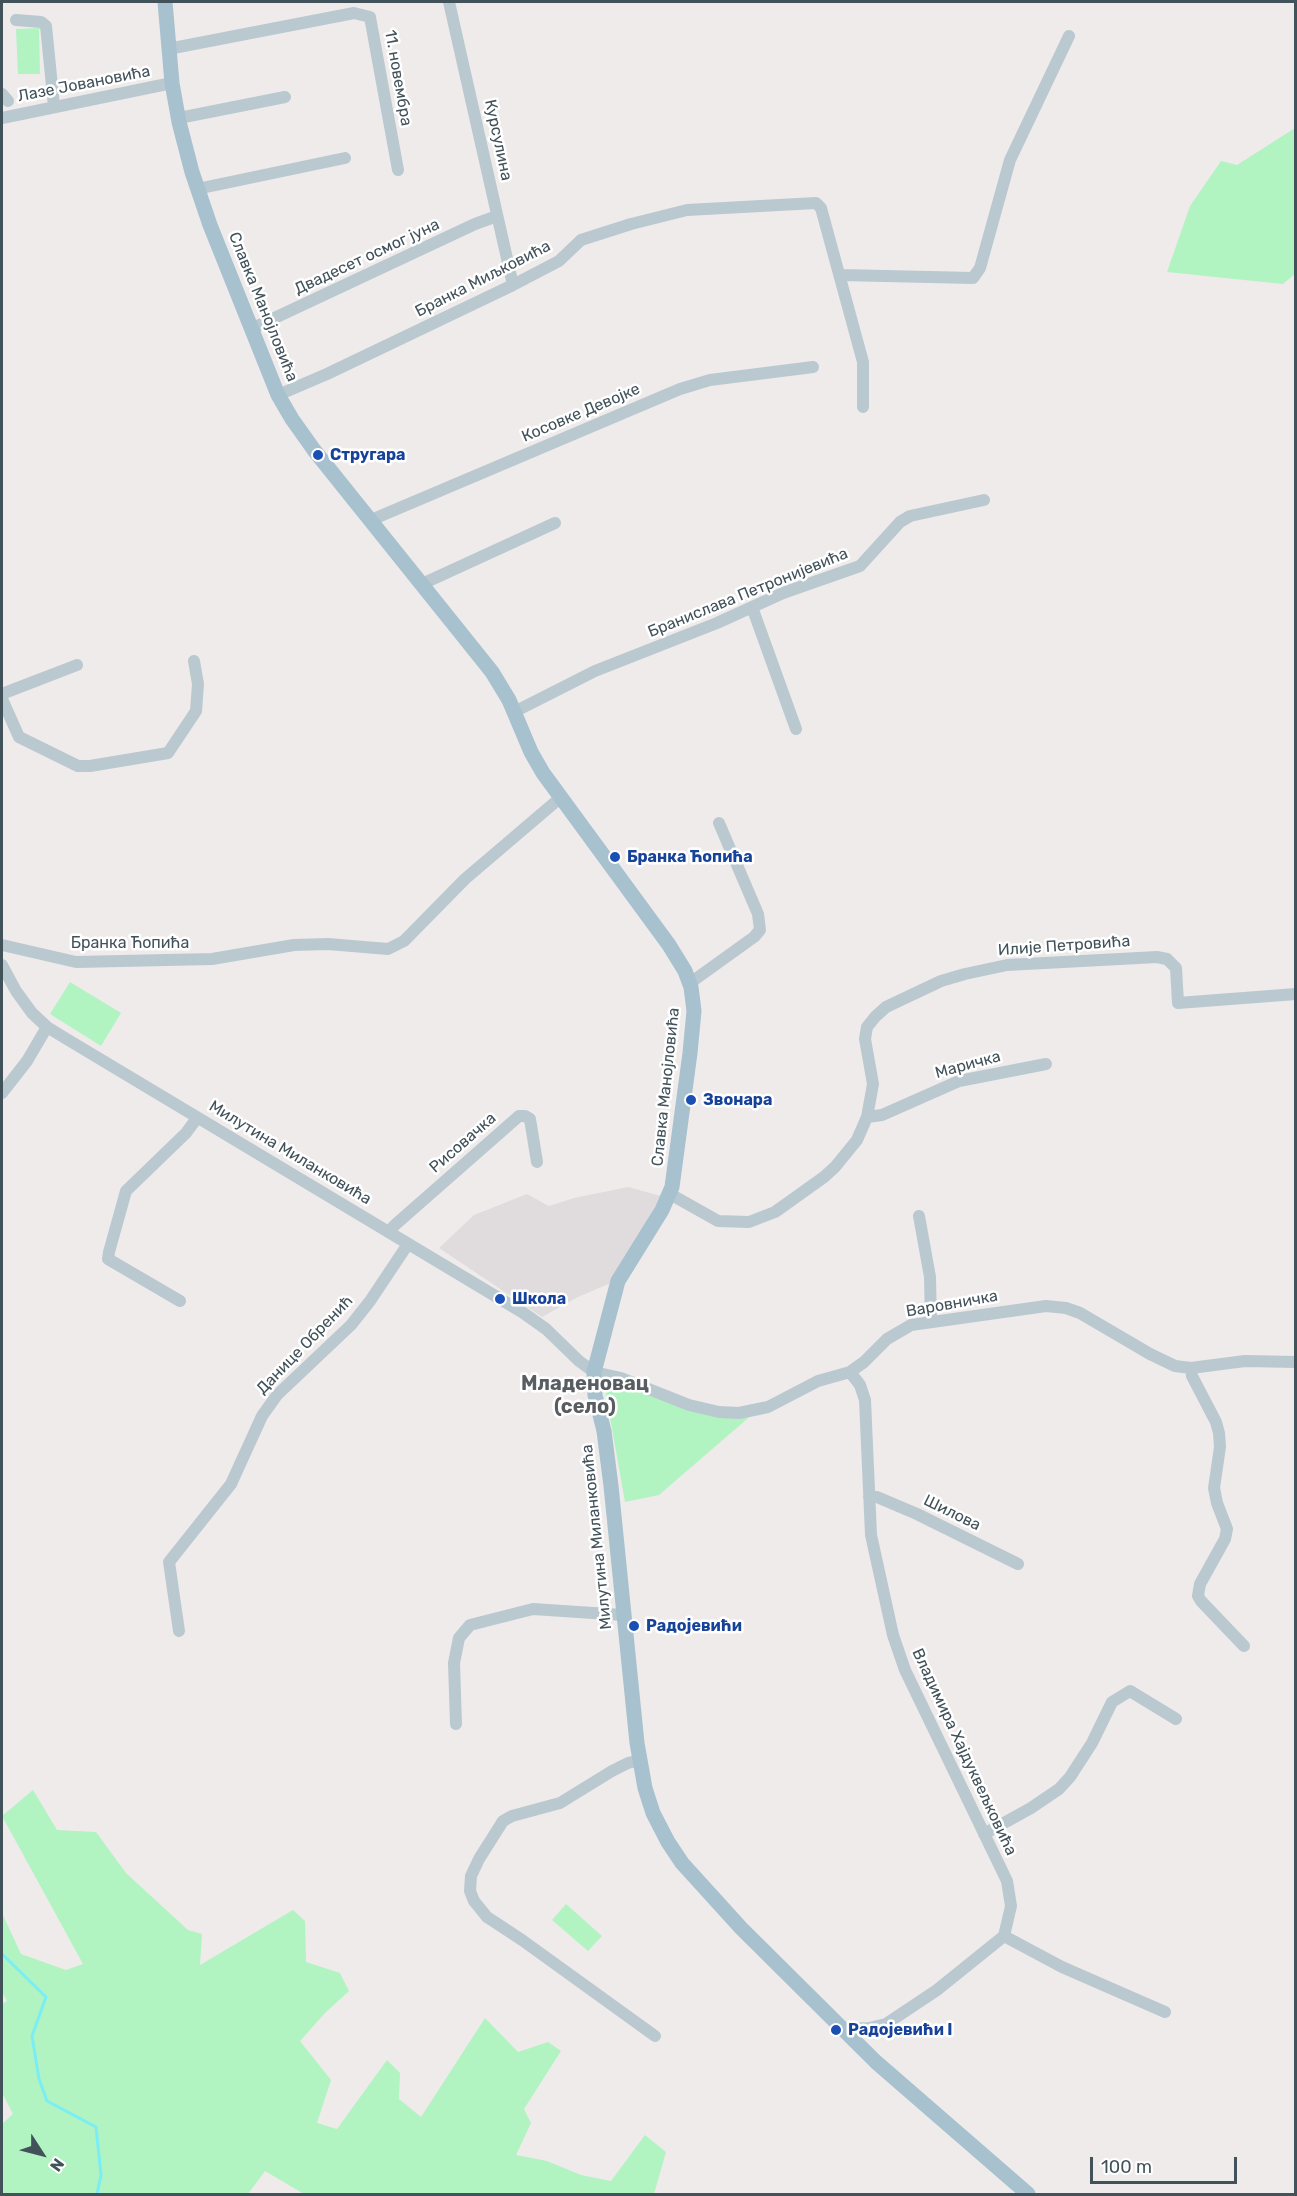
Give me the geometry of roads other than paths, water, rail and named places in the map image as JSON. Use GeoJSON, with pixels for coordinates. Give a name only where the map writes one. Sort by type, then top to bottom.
{"type":"FeatureCollection","features":[{"type":"Feature","properties":{"kind":"main road","name":"Славка Манојловића"},"geometry":{"type":"LineString","coordinates":[[165,2],[172,83],[178,118],[197,189],[278,395],[302,433],[488,666],[514,712],[535,759],[560,798],[669,945],[690,983],[693,1002],[692,1029],[670,1194],[658,1218],[618,1281],[594,1372]]}},
{"type":"Feature","properties":{"kind":"main road","name":"Милутина Миланковића"},"geometry":{"type":"LineString","coordinates":[[594,1372],[595,1395],[604,1431],[609,1468],[640,1760],[645,1788],[653,1813],[668,1842],[682,1863],[724,1910],[842,2029],[876,2062],[1028,2194]]}},
{"type":"Feature","properties":{"kind":"street","name":"Курсулина"},"geometry":{"type":"LineString","coordinates":[[449,2],[513,285]]}},
{"type":"Feature","properties":{"kind":"street","name":"11. новембра"},"geometry":{"type":"LineString","coordinates":[[168,49],[354,13],[370,17],[398,170]]}},
{"type":"Feature","properties":{"kind":"street"},"geometry":{"type":"LineString","coordinates":[[16,20],[41,22],[46,26],[54,106]]}},
{"type":"Feature","properties":{"kind":"street"},"geometry":{"type":"LineString","coordinates":[[841,275],[973,278],[980,268],[1010,160],[1069,36]]}},
{"type":"Feature","properties":{"kind":"street","name":"Лазе Јовановића"},"geometry":{"type":"LineString","coordinates":[[2,118],[172,83]]}},
{"type":"Feature","properties":{"kind":"street"},"geometry":{"type":"LineString","coordinates":[[178,118],[285,97]]}},
{"type":"Feature","properties":{"kind":"street"},"geometry":{"type":"LineString","coordinates":[[197,189],[345,158]]}},
{"type":"Feature","properties":{"kind":"street","name":"Бранка Миљковића"},"geometry":{"type":"LineString","coordinates":[[278,395],[513,285],[559,261],[581,240],[687,210],[816,203],[822,208],[841,275],[841,285],[864,362],[863,407]]}},
{"type":"Feature","properties":{"kind":"street","name":"Двадесет осмог јуна"},"geometry":{"type":"LineString","coordinates":[[251,329],[497,216]]}},
{"type":"Feature","properties":{"kind":"street","name":"Косовке Девојке"},"geometry":{"type":"LineString","coordinates":[[371,520],[680,389],[710,380],[813,368]]}},
{"type":"Feature","properties":{"kind":"street","name":"Бранислава Петронијевића"},"geometry":{"type":"LineString","coordinates":[[514,712],[595,671],[783,593],[860,566],[900,522],[910,516],[984,500]]}},
{"type":"Feature","properties":{"kind":"street"},"geometry":{"type":"LineString","coordinates":[[422,584],[555,523]]}},
{"type":"Feature","properties":{"kind":"street"},"geometry":{"type":"LineString","coordinates":[[752,607],[796,729]]}},
{"type":"Feature","properties":{"kind":"street"},"geometry":{"type":"LineString","coordinates":[[2,699],[19,737],[78,766],[168,753],[196,711],[198,684],[194,661]]}},
{"type":"Feature","properties":{"kind":"street"},"geometry":{"type":"LineString","coordinates":[[2,694],[78,665]]}},
{"type":"Feature","properties":{"kind":"street","name":"Бранка Ћопића"},"geometry":{"type":"LineString","coordinates":[[2,945],[76,962],[212,959],[294,945],[328,944],[388,949],[404,941],[465,879],[560,798]]}},
{"type":"Feature","properties":{"kind":"street"},"geometry":{"type":"LineString","coordinates":[[690,983],[754,937],[760,930],[758,914],[719,823]]}},
{"type":"Feature","properties":{"kind":"street","name":"Илије Петровића"},"geometry":{"type":"LineString","coordinates":[[670,1194],[718,1221],[738,1223],[760,1219],[797,1197],[836,1167],[856,1140],[867,1117],[873,1084],[865,1039],[867,1027],[874,1017],[894,1003],[941,981],[1007,965],[1163,957],[1173,963],[1176,968],[1178,1003],[1296,994]]}},
{"type":"Feature","properties":{"kind":"street","name":"Милутина Миланковића"},"geometry":{"type":"LineString","coordinates":[[2,965],[21,999],[47,1027],[538,1322],[594,1372]]}},
{"type":"Feature","properties":{"kind":"street"},"geometry":{"type":"LineString","coordinates":[[2,1094],[27,1061],[47,1027]]}},
{"type":"Feature","properties":{"kind":"street","name":"Маричка"},"geometry":{"type":"LineString","coordinates":[[867,1117],[882,1115],[959,1081],[1046,1064]]}},
{"type":"Feature","properties":{"kind":"street","name":"Рисовачка"},"geometry":{"type":"LineString","coordinates":[[388,1232],[519,1116],[530,1119],[537,1162]]}},
{"type":"Feature","properties":{"kind":"street"},"geometry":{"type":"LineString","coordinates":[[180,1301],[108,1259],[108,1252],[126,1191],[186,1133],[197,1118]]}},
{"type":"Feature","properties":{"kind":"street"},"geometry":{"type":"LineString","coordinates":[[919,1216],[930,1276],[931,1322]]}},
{"type":"Feature","properties":{"kind":"street","name":"Данице Обренић"},"geometry":{"type":"LineString","coordinates":[[179,1631],[169,1562],[231,1484],[262,1416],[277,1395],[351,1325],[408,1244]]}},
{"type":"Feature","properties":{"kind":"street","name":"Варовничка"},"geometry":{"type":"LineString","coordinates":[[594,1372],[621,1378],[689,1405],[719,1412],[739,1413],[768,1407],[818,1381],[850,1372],[892,1334],[911,1325],[1046,1306],[1061,1307],[1080,1313],[1166,1363],[1191,1368],[1245,1361],[1296,1362]]}},
{"type":"Feature","properties":{"kind":"street"},"geometry":{"type":"LineString","coordinates":[[1191,1368],[1192,1376],[1216,1422],[1219,1433],[1220,1447],[1214,1488],[1227,1529],[1225,1539],[1200,1584],[1198,1596],[1244,1646]]}},
{"type":"Feature","properties":{"kind":"street","name":"Владимира Хајдуквељковића"},"geometry":{"type":"LineString","coordinates":[[850,1372],[860,1385],[865,1400],[871,1535],[893,1635],[902,1661],[1009,1889],[1010,1915],[1004,1936]]}},
{"type":"Feature","properties":{"kind":"street","name":"Шилова"},"geometry":{"type":"LineString","coordinates":[[869,1497],[877,1497],[917,1514],[1018,1564]]}},
{"type":"Feature","properties":{"kind":"street"},"geometry":{"type":"LineString","coordinates":[[456,1724],[454,1663],[459,1638],[470,1625],[533,1609],[623,1615]]}},
{"type":"Feature","properties":{"kind":"street"},"geometry":{"type":"LineString","coordinates":[[984,1834],[1031,1808],[1065,1783],[1092,1743],[1112,1702],[1130,1691],[1176,1719]]}},
{"type":"Feature","properties":{"kind":"street"},"geometry":{"type":"LineString","coordinates":[[640,1760],[612,1771],[555,1805],[512,1816],[503,1821],[479,1859],[471,1876],[470,1891],[474,1901],[487,1917],[655,2036]]}},
{"type":"Feature","properties":{"kind":"street"},"geometry":{"type":"LineString","coordinates":[[842,2029],[869,2028],[886,2024],[937,1990],[1004,1936],[1062,1967],[1165,2012]]}},
{"type":"Feature","properties":{"kind":"waterway"},"geometry":{"type":"LineString","coordinates":[[2,1954],[46,1997],[32,2036],[39,2079],[47,2101],[96,2127],[101,2175],[97,2194]]}},
{"type":"Feature","properties":{"kind":"place","name":"Стругара"},"geometry":{"type":"Point","coordinates":[318,455]}},
{"type":"Feature","properties":{"kind":"place","name":"Бранка Ћопића"},"geometry":{"type":"Point","coordinates":[615,857]}},
{"type":"Feature","properties":{"kind":"place","name":"Звонара"},"geometry":{"type":"Point","coordinates":[691,1100]}},
{"type":"Feature","properties":{"kind":"place","name":"Школа"},"geometry":{"type":"Point","coordinates":[500,1299]}},
{"type":"Feature","properties":{"kind":"place","name":"Радојевићи"},"geometry":{"type":"Point","coordinates":[634,1626]}},
{"type":"Feature","properties":{"kind":"place","name":"Радојевићи I"},"geometry":{"type":"Point","coordinates":[836,2030]}},
{"type":"Feature","properties":{"kind":"district","name":"Младеновац (село)"},"geometry":{"type":"Point","coordinates":[585,1396]}}]}
